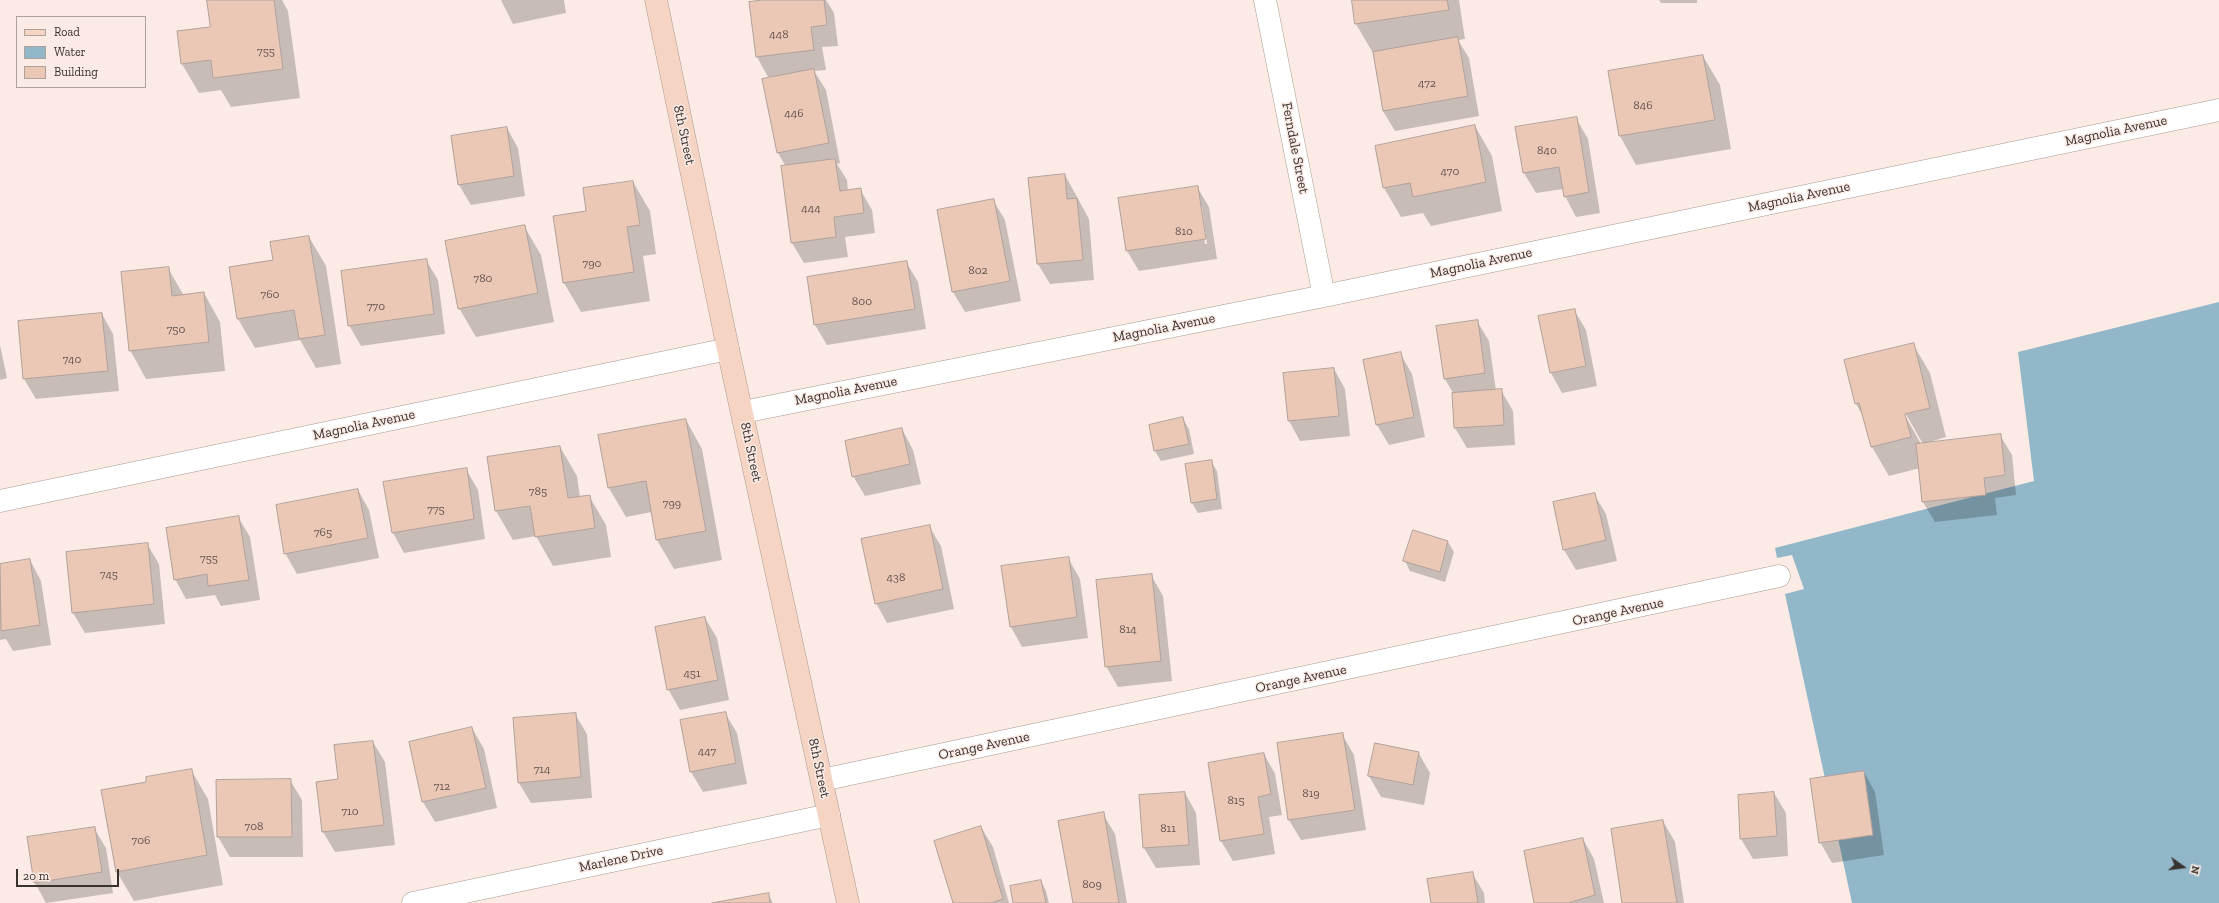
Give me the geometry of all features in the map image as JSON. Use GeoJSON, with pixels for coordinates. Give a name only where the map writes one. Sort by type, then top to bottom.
{"type":"FeatureCollection","features":[{"type":"Feature","properties":{"kind":"street","name":"8th Street"},"geometry":{"type":"LineString","coordinates":[[656,0],[728,349],[743,412],[848,903]]}},
{"type":"Feature","properties":{"kind":"street","name":"Ferndale Street"},"geometry":{"type":"LineString","coordinates":[[1265,0],[1324,296]]}},
{"type":"Feature","properties":{"kind":"street","name":"Magnolia Avenue"},"geometry":{"type":"LineString","coordinates":[[743,412],[1324,296],[2219,110]]}},
{"type":"Feature","properties":{"kind":"street","name":"Magnolia Avenue"},"geometry":{"type":"LineString","coordinates":[[0,501],[728,349]]}},
{"type":"Feature","properties":{"kind":"street","name":"Orange Avenue"},"geometry":{"type":"LineString","coordinates":[[822,780],[1779,576]]}},
{"type":"Feature","properties":{"kind":"street","name":"Marlene Drive"},"geometry":{"type":"LineString","coordinates":[[413,903],[829,814]]}},
{"type":"Feature","properties":{"kind":"water"},"geometry":{"type":"Polygon","coordinates":[[[2219,302],[2219,903],[1852,903],[1785,594],[1804,589],[1792,555],[1777,558],[1775,548],[2034,481],[2018,352],[2219,302]]]}},
{"type":"Feature","properties":{"kind":"building"},"geometry":{"type":"Polygon","coordinates":[[[207,0],[274,0],[283,69],[213,78],[211,60],[181,64],[177,31],[210,27],[207,0]]]}},
{"type":"Feature","properties":{"kind":"building"},"geometry":{"type":"Polygon","coordinates":[[[763,0],[824,0],[827,25],[811,27],[814,50],[756,57],[749,2],[763,0]]]}},
{"type":"Feature","properties":{"kind":"building"},"geometry":{"type":"Polygon","coordinates":[[[1352,0],[1447,0],[1449,10],[1355,24],[1352,0]]]}},
{"type":"Feature","properties":{"kind":"building"},"geometry":{"type":"Polygon","coordinates":[[[1458,37],[1468,96],[1383,111],[1373,52],[1458,37]]]}},
{"type":"Feature","properties":{"kind":"building"},"geometry":{"type":"Polygon","coordinates":[[[1703,55],[1715,120],[1619,136],[1608,71],[1703,55]]]}},
{"type":"Feature","properties":{"kind":"building"},"geometry":{"type":"Polygon","coordinates":[[[814,69],[829,143],[777,153],[762,79],[814,69]]]}},
{"type":"Feature","properties":{"kind":"building"},"geometry":{"type":"Polygon","coordinates":[[[1577,117],[1589,192],[1564,197],[1559,167],[1523,173],[1515,127],[1577,117]]]}},
{"type":"Feature","properties":{"kind":"building"},"geometry":{"type":"Polygon","coordinates":[[[1475,125],[1486,182],[1413,197],[1410,183],[1383,188],[1375,146],[1475,125]]]}},
{"type":"Feature","properties":{"kind":"building"},"geometry":{"type":"Polygon","coordinates":[[[507,127],[514,176],[458,185],[451,136],[507,127]]]}},
{"type":"Feature","properties":{"kind":"building"},"geometry":{"type":"Polygon","coordinates":[[[835,159],[840,191],[861,188],[864,213],[834,217],[836,237],[791,243],[781,166],[835,159]]]}},
{"type":"Feature","properties":{"kind":"building"},"geometry":{"type":"Polygon","coordinates":[[[1065,174],[1067,199],[1077,198],[1083,260],[1037,264],[1028,178],[1065,174]]]}},
{"type":"Feature","properties":{"kind":"building"},"geometry":{"type":"Polygon","coordinates":[[[633,181],[640,225],[627,227],[634,272],[563,283],[553,216],[586,211],[583,188],[633,181]]]}},
{"type":"Feature","properties":{"kind":"building"},"geometry":{"type":"Polygon","coordinates":[[[1198,186],[1206,239],[1126,251],[1118,198],[1198,186]]]}},
{"type":"Feature","properties":{"kind":"building"},"geometry":{"type":"Polygon","coordinates":[[[994,199],[1010,281],[952,292],[937,210],[994,199]]]}},
{"type":"Feature","properties":{"kind":"building"},"geometry":{"type":"Polygon","coordinates":[[[525,225],[538,293],[458,309],[445,241],[525,225]]]}},
{"type":"Feature","properties":{"kind":"building"},"geometry":{"type":"Polygon","coordinates":[[[309,236],[325,335],[299,339],[294,310],[237,319],[229,267],[273,260],[270,242],[309,236]]]}},
{"type":"Feature","properties":{"kind":"building"},"geometry":{"type":"Polygon","coordinates":[[[427,259],[434,314],[348,326],[341,271],[427,259]]]}},
{"type":"Feature","properties":{"kind":"building"},"geometry":{"type":"Polygon","coordinates":[[[907,261],[915,309],[814,325],[807,277],[907,261]]]}},
{"type":"Feature","properties":{"kind":"building"},"geometry":{"type":"Polygon","coordinates":[[[169,267],[172,296],[204,292],[209,342],[129,351],[121,272],[169,267]]]}},
{"type":"Feature","properties":{"kind":"building"},"geometry":{"type":"Polygon","coordinates":[[[1575,309],[1586,366],[1550,373],[1538,316],[1575,309]]]}},
{"type":"Feature","properties":{"kind":"building"},"geometry":{"type":"Polygon","coordinates":[[[102,313],[108,371],[23,379],[18,321],[102,313]]]}},
{"type":"Feature","properties":{"kind":"building"},"geometry":{"type":"Polygon","coordinates":[[[1478,320],[1485,373],[1444,379],[1436,326],[1478,320]]]}},
{"type":"Feature","properties":{"kind":"building"},"geometry":{"type":"Polygon","coordinates":[[[1914,343],[1930,408],[1905,414],[1911,437],[1871,447],[1859,403],[1855,404],[1844,360],[1914,343]]]}},
{"type":"Feature","properties":{"kind":"building"},"geometry":{"type":"Polygon","coordinates":[[[1401,352],[1414,417],[1376,425],[1363,360],[1401,352]]]}},
{"type":"Feature","properties":{"kind":"building"},"geometry":{"type":"Polygon","coordinates":[[[1334,368],[1339,416],[1288,421],[1283,373],[1334,368]]]}},
{"type":"Feature","properties":{"kind":"building"},"geometry":{"type":"Polygon","coordinates":[[[1502,389],[1504,425],[1454,428],[1452,393],[1502,389]]]}},
{"type":"Feature","properties":{"kind":"building"},"geometry":{"type":"Polygon","coordinates":[[[1183,417],[1189,444],[1154,451],[1149,425],[1183,417]]]}},
{"type":"Feature","properties":{"kind":"building"},"geometry":{"type":"Polygon","coordinates":[[[686,419],[706,531],[656,540],[646,481],[608,488],[598,435],[686,419]]]}},
{"type":"Feature","properties":{"kind":"building"},"geometry":{"type":"Polygon","coordinates":[[[902,428],[910,464],[852,477],[845,441],[902,428]]]}},
{"type":"Feature","properties":{"kind":"building"},"geometry":{"type":"Polygon","coordinates":[[[2001,434],[2005,475],[1984,478],[1986,495],[1922,502],[1916,444],[2001,434]]]}},
{"type":"Feature","properties":{"kind":"building"},"geometry":{"type":"Polygon","coordinates":[[[560,446],[568,498],[590,495],[595,528],[535,537],[530,506],[495,511],[487,457],[560,446]]]}},
{"type":"Feature","properties":{"kind":"building"},"geometry":{"type":"Polygon","coordinates":[[[1212,460],[1217,499],[1191,503],[1185,464],[1212,460]]]}},
{"type":"Feature","properties":{"kind":"building"},"geometry":{"type":"Polygon","coordinates":[[[467,468],[474,519],[392,533],[383,482],[467,468]]]}},
{"type":"Feature","properties":{"kind":"building"},"geometry":{"type":"Polygon","coordinates":[[[358,489],[368,538],[284,554],[276,505],[358,489]]]}},
{"type":"Feature","properties":{"kind":"building"},"geometry":{"type":"Polygon","coordinates":[[[1595,493],[1606,540],[1563,550],[1553,502],[1595,493]]]}},
{"type":"Feature","properties":{"kind":"building"},"geometry":{"type":"Polygon","coordinates":[[[239,516],[249,580],[208,586],[207,574],[174,580],[166,528],[239,516]]]}},
{"type":"Feature","properties":{"kind":"building"},"geometry":{"type":"Polygon","coordinates":[[[930,525],[943,589],[875,604],[861,539],[930,525]]]}},
{"type":"Feature","properties":{"kind":"building"},"geometry":{"type":"Polygon","coordinates":[[[1413,530],[1448,541],[1440,572],[1403,561],[1413,530]]]}},
{"type":"Feature","properties":{"kind":"building"},"geometry":{"type":"Polygon","coordinates":[[[148,543],[154,604],[72,613],[66,552],[148,543]]]}},
{"type":"Feature","properties":{"kind":"building"},"geometry":{"type":"Polygon","coordinates":[[[1069,557],[1077,617],[1010,627],[1001,566],[1069,557]]]}},
{"type":"Feature","properties":{"kind":"building"},"geometry":{"type":"Polygon","coordinates":[[[30,559],[40,625],[1,631],[0,564],[30,559]]]}},
{"type":"Feature","properties":{"kind":"building"},"geometry":{"type":"Polygon","coordinates":[[[1152,574],[1161,661],[1105,667],[1096,580],[1152,574]]]}},
{"type":"Feature","properties":{"kind":"building"},"geometry":{"type":"Polygon","coordinates":[[[705,617],[718,680],[667,690],[655,627],[705,617]]]}},
{"type":"Feature","properties":{"kind":"building"},"geometry":{"type":"Polygon","coordinates":[[[726,712],[736,763],[690,772],[680,720],[726,712]]]}},
{"type":"Feature","properties":{"kind":"building"},"geometry":{"type":"Polygon","coordinates":[[[576,713],[581,777],[518,783],[513,718],[576,713]]]}},
{"type":"Feature","properties":{"kind":"building"},"geometry":{"type":"Polygon","coordinates":[[[472,727],[486,788],[422,802],[409,742],[472,727]]]}},
{"type":"Feature","properties":{"kind":"building"},"geometry":{"type":"Polygon","coordinates":[[[1343,733],[1355,810],[1288,820],[1277,743],[1343,733]]]}},
{"type":"Feature","properties":{"kind":"building"},"geometry":{"type":"Polygon","coordinates":[[[373,741],[384,825],[322,832],[316,782],[338,779],[334,745],[373,741]]]}},
{"type":"Feature","properties":{"kind":"building"},"geometry":{"type":"Polygon","coordinates":[[[1375,743],[1419,752],[1413,785],[1368,776],[1375,743]]]}},
{"type":"Feature","properties":{"kind":"building"},"geometry":{"type":"Polygon","coordinates":[[[1264,753],[1271,794],[1258,797],[1264,834],[1220,841],[1208,763],[1264,753]]]}},
{"type":"Feature","properties":{"kind":"building"},"geometry":{"type":"Polygon","coordinates":[[[192,769],[207,855],[116,872],[101,790],[146,782],[146,777],[192,769]]]}},
{"type":"Feature","properties":{"kind":"building"},"geometry":{"type":"Polygon","coordinates":[[[1864,771],[1873,835],[1819,843],[1810,779],[1864,771]]]}},
{"type":"Feature","properties":{"kind":"building"},"geometry":{"type":"Polygon","coordinates":[[[291,779],[292,837],[217,837],[216,780],[291,779]]]}},
{"type":"Feature","properties":{"kind":"building"},"geometry":{"type":"Polygon","coordinates":[[[1185,792],[1189,845],[1143,848],[1139,795],[1185,792]]]}},
{"type":"Feature","properties":{"kind":"building"},"geometry":{"type":"Polygon","coordinates":[[[1774,792],[1777,836],[1740,839],[1738,795],[1774,792]]]}},
{"type":"Feature","properties":{"kind":"building"},"geometry":{"type":"Polygon","coordinates":[[[1104,812],[1119,903],[1073,903],[1058,821],[1104,812]]]}},
{"type":"Feature","properties":{"kind":"building"},"geometry":{"type":"Polygon","coordinates":[[[1663,820],[1677,903],[1622,903],[1611,829],[1663,820]]]}},
{"type":"Feature","properties":{"kind":"building"},"geometry":{"type":"Polygon","coordinates":[[[981,826],[1003,899],[991,903],[953,903],[934,841],[981,826]]]}},
{"type":"Feature","properties":{"kind":"building"},"geometry":{"type":"Polygon","coordinates":[[[95,827],[102,872],[34,883],[27,837],[95,827]]]}},
{"type":"Feature","properties":{"kind":"building"},"geometry":{"type":"Polygon","coordinates":[[[1583,838],[1595,895],[1568,903],[1534,903],[1524,851],[1583,838]]]}},
{"type":"Feature","properties":{"kind":"building"},"geometry":{"type":"Polygon","coordinates":[[[1473,872],[1478,903],[1431,903],[1427,879],[1473,872]]]}},
{"type":"Feature","properties":{"kind":"building"},"geometry":{"type":"Polygon","coordinates":[[[1041,880],[1046,903],[1013,903],[1010,886],[1041,880]]]}},
{"type":"Feature","properties":{"kind":"building"},"geometry":{"type":"Polygon","coordinates":[[[769,893],[770,903],[712,903],[769,893]]]}}]}
